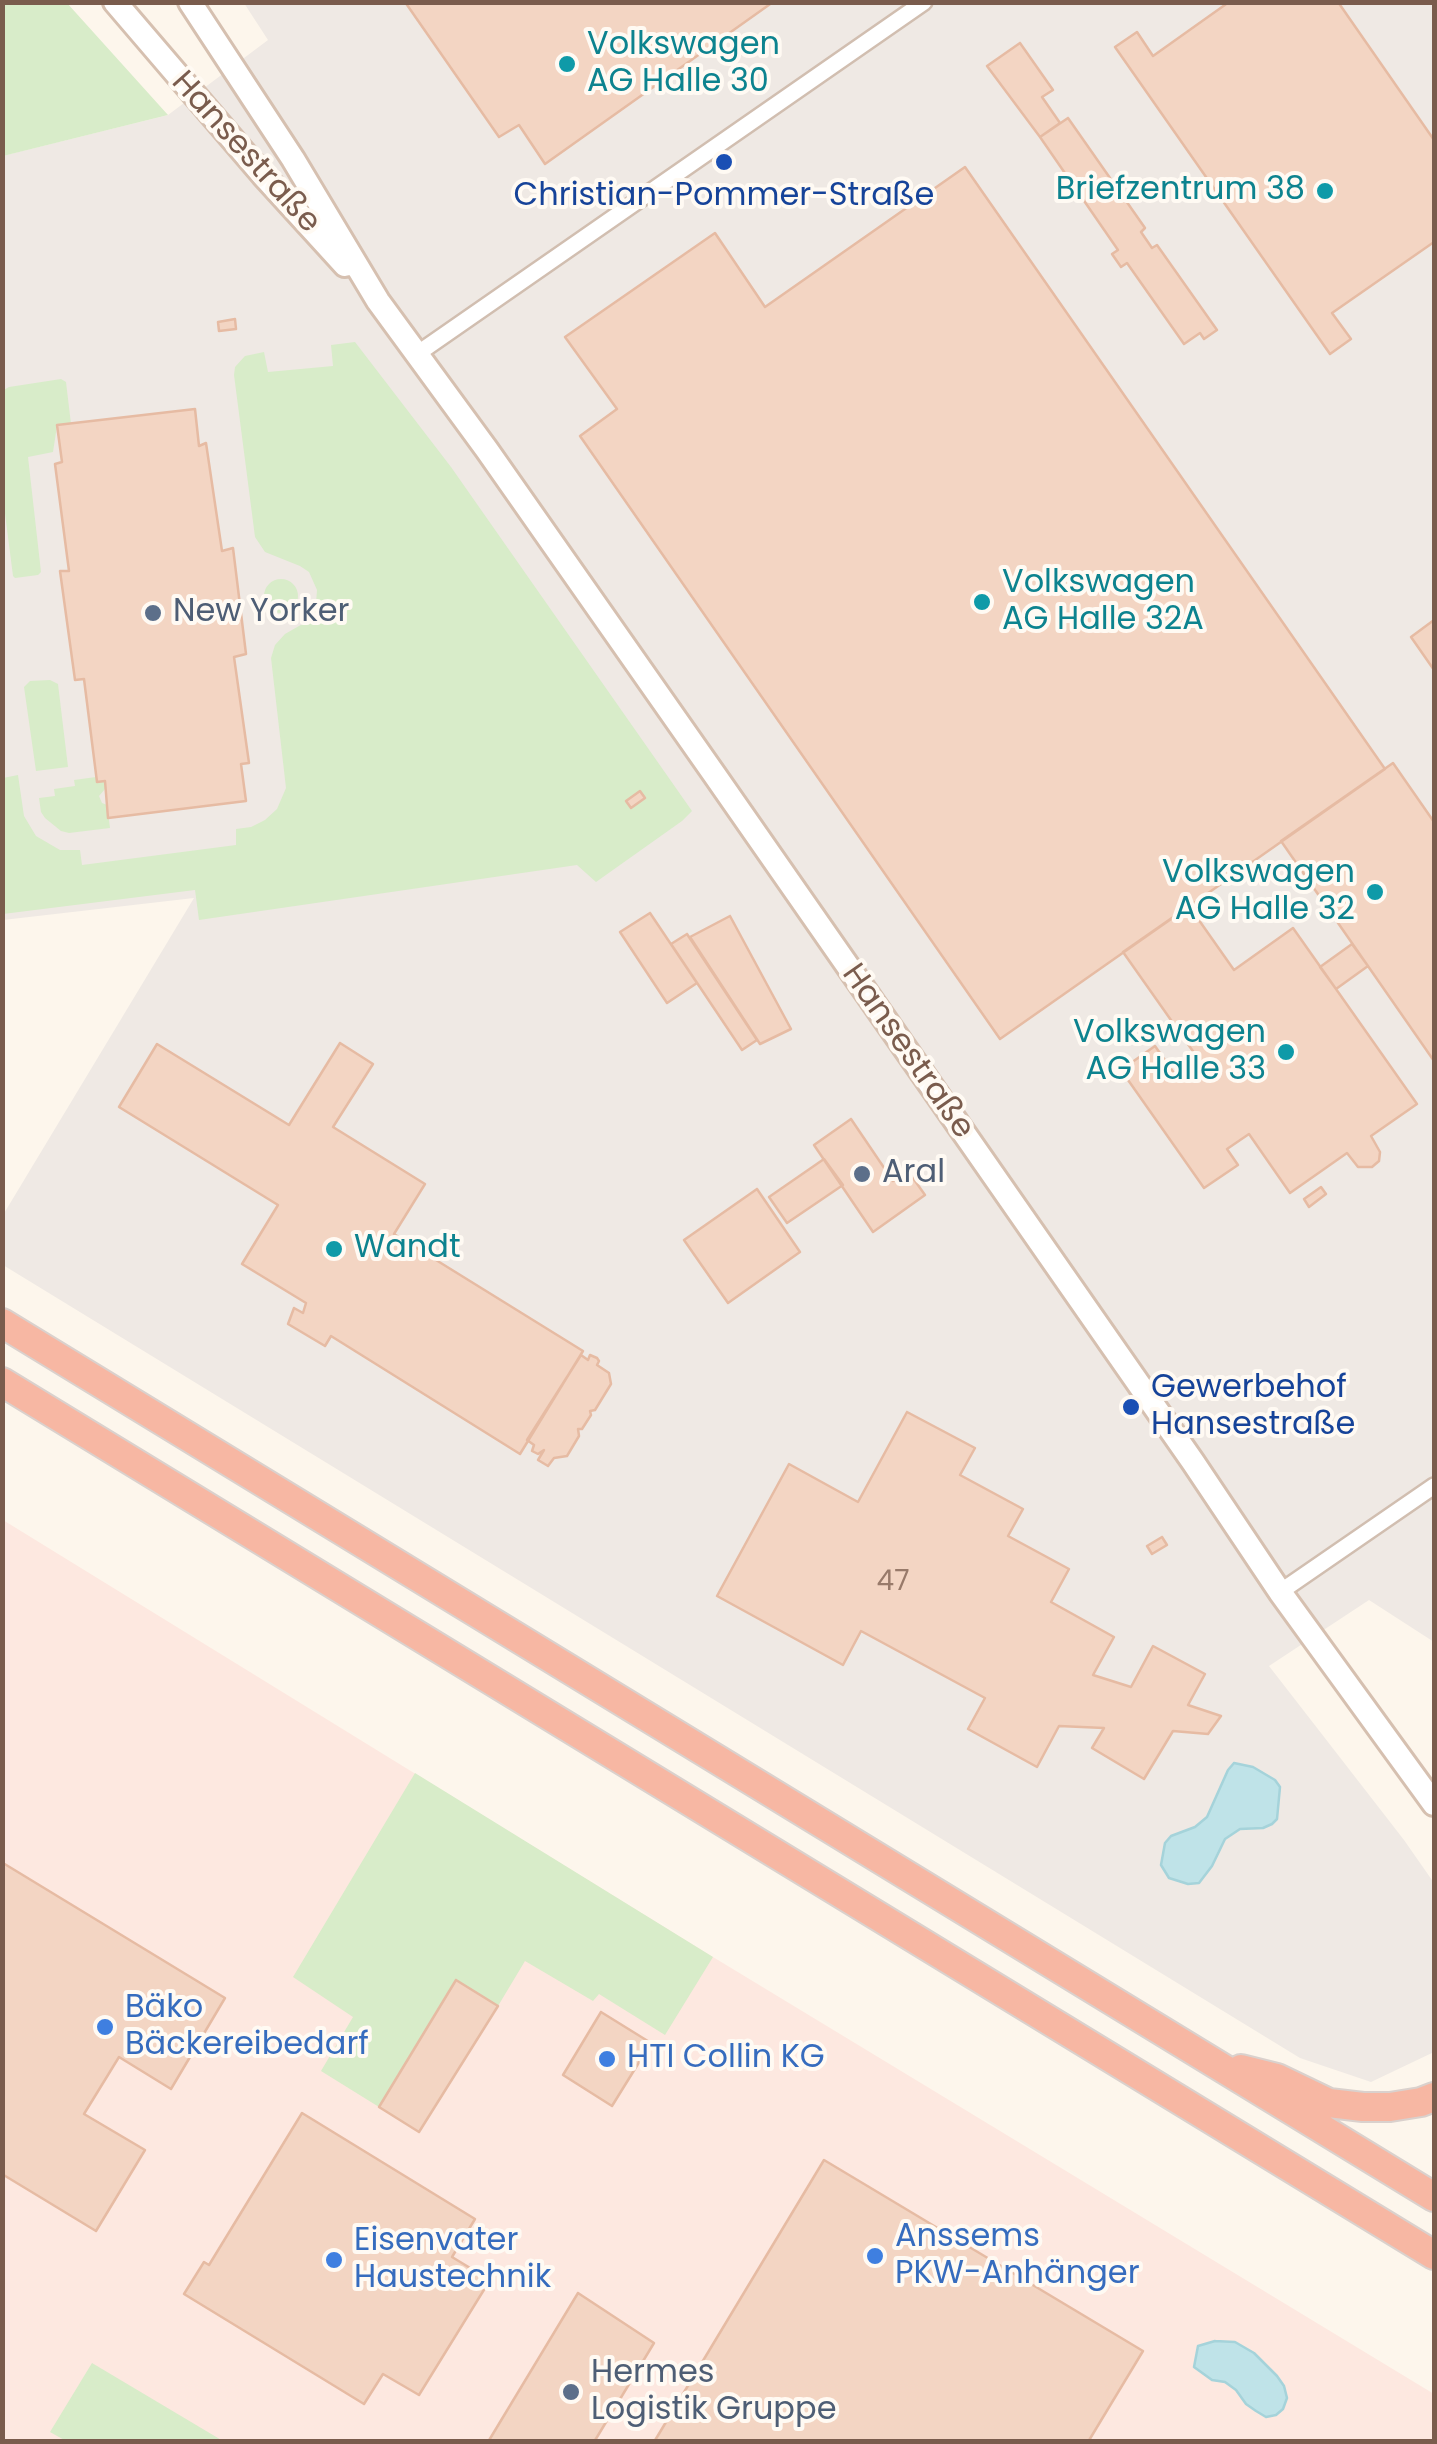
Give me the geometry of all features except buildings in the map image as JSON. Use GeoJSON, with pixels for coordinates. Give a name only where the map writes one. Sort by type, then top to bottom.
{"type":"FeatureCollection","features":[{"type":"Feature","properties":{"kind":"highway"},"geometry":{"type":"LineString","coordinates":[[2,1323],[1434,2197]]}},
{"type":"Feature","properties":{"kind":"highway"},"geometry":{"type":"LineString","coordinates":[[2,1382],[1434,2255]]}},
{"type":"Feature","properties":{"kind":"highway"},"geometry":{"type":"LineString","coordinates":[[1215,2063],[1276,2078],[1328,2102],[1390,2107],[1434,2097]]}},
{"type":"Feature","properties":{"kind":"main road","name":"Hansestraße"},"geometry":{"type":"LineString","coordinates":[[115,2],[263,176],[378,301],[418,354],[862,986],[1280,1592],[1434,1804]]}},
{"type":"Feature","properties":{"kind":"main road","name":"Hansestraße"},"geometry":{"type":"LineString","coordinates":[[190,2],[294,159],[378,301]]}},
{"type":"Feature","properties":{"kind":"street"},"geometry":{"type":"LineString","coordinates":[[418,354],[924,2]]}},
{"type":"Feature","properties":{"kind":"street"},"geometry":{"type":"LineString","coordinates":[[1280,1592],[1434,1486]]}},
{"type":"Feature","properties":{"kind":"shaded area"},"geometry":{"type":"Polygon","coordinates":[[[244,3],[1434,3],[1434,1642],[1369,1600],[1269,1666],[1434,1883],[1434,2052],[1371,2082],[1300,2058],[3,1265],[3,1215],[194,898],[3,920],[2,156],[168,115],[268,40],[244,3]]]}},
{"type":"Feature","properties":{"kind":"shaded area"},"geometry":{"type":"Polygon","coordinates":[[[3,1520],[1434,2394],[1434,2442],[3,2442],[3,1520]]]}},
{"type":"Feature","properties":{"kind":"green space"},"geometry":{"type":"Polygon","coordinates":[[[2,3],[67,3],[168,115],[3,156],[2,3]]]}},
{"type":"Feature","properties":{"kind":"green space"},"geometry":{"type":"Polygon","coordinates":[[[355,342],[451,467],[692,811],[596,882],[577,865],[199,920],[195,890],[3,914],[3,778],[18,775],[24,816],[36,836],[60,850],[80,850],[82,865],[236,845],[236,829],[251,827],[277,809],[286,788],[271,658],[275,645],[285,634],[312,614],[317,590],[309,572],[265,552],[255,537],[235,367],[245,356],[264,352],[268,372],[333,366],[331,345],[355,342]]]}},
{"type":"Feature","properties":{"kind":"green space"},"geometry":{"type":"Polygon","coordinates":[[[61,379],[66,382],[71,424],[57,426],[53,452],[28,457],[41,572],[15,578],[3,498],[2,391],[61,379]]]}},
{"type":"Feature","properties":{"kind":"green space"},"geometry":{"type":"Polygon","coordinates":[[[281,579],[293,584],[298,596],[293,608],[281,613],[269,608],[264,596],[269,584],[281,579]]]}},
{"type":"Feature","properties":{"kind":"green space"},"geometry":{"type":"Polygon","coordinates":[[[50,680],[58,684],[68,767],[36,771],[24,687],[30,681],[50,680]]]}},
{"type":"Feature","properties":{"kind":"green space"},"geometry":{"type":"Polygon","coordinates":[[[96,777],[97,782],[105,781],[99,796],[107,805],[110,828],[69,833],[45,818],[39,798],[55,796],[54,789],[75,786],[74,780],[96,777]]]}},
{"type":"Feature","properties":{"kind":"green space"},"geometry":{"type":"Polygon","coordinates":[[[415,1773],[713,1957],[665,2035],[599,1994],[593,2001],[525,1961],[498,2006],[456,1981],[379,2107],[321,2071],[353,2017],[293,1977],[415,1773]]]}},
{"type":"Feature","properties":{"kind":"green space"},"geometry":{"type":"Polygon","coordinates":[[[92,2363],[223,2441],[66,2441],[50,2432],[92,2363]]]}},
{"type":"Feature","properties":{"kind":"water"},"geometry":{"type":"Polygon","coordinates":[[[1234,1763],[1253,1767],[1275,1780],[1280,1787],[1277,1819],[1263,1828],[1240,1829],[1225,1839],[1199,1883],[1169,1878],[1161,1865],[1165,1843],[1207,1817],[1234,1763]]]}},
{"type":"Feature","properties":{"kind":"water"},"geometry":{"type":"Polygon","coordinates":[[[1215,2341],[1235,2342],[1254,2353],[1277,2376],[1287,2398],[1283,2409],[1266,2417],[1246,2404],[1225,2382],[1212,2380],[1194,2367],[1198,2346],[1215,2341]]]}},
{"type":"Feature","properties":{"kind":"place","name":"Volkswagen AG Halle 30"},"geometry":{"type":"Point","coordinates":[567,64]}},
{"type":"Feature","properties":{"kind":"place","name":"Christian-Pommer-Straße"},"geometry":{"type":"Point","coordinates":[724,162]}},
{"type":"Feature","properties":{"kind":"place","name":"Briefzentrum 38"},"geometry":{"type":"Point","coordinates":[1325,191]}},
{"type":"Feature","properties":{"kind":"place","name":"Volkswagen AG Halle 32A"},"geometry":{"type":"Point","coordinates":[982,602]}},
{"type":"Feature","properties":{"kind":"place","name":"New Yorker"},"geometry":{"type":"Point","coordinates":[153,613]}},
{"type":"Feature","properties":{"kind":"place","name":"Volkswagen AG Halle 32"},"geometry":{"type":"Point","coordinates":[1375,892]}},
{"type":"Feature","properties":{"kind":"place","name":"Volkswagen AG Halle 33"},"geometry":{"type":"Point","coordinates":[1286,1052]}},
{"type":"Feature","properties":{"kind":"place","name":"Aral"},"geometry":{"type":"Point","coordinates":[862,1174]}},
{"type":"Feature","properties":{"kind":"place","name":"Wandt"},"geometry":{"type":"Point","coordinates":[334,1249]}},
{"type":"Feature","properties":{"kind":"place","name":"Gewerbehof Hansestraße"},"geometry":{"type":"Point","coordinates":[1131,1407]}},
{"type":"Feature","properties":{"kind":"place","name":"Bäko Bäckereibedarf"},"geometry":{"type":"Point","coordinates":[105,2027]}},
{"type":"Feature","properties":{"kind":"place","name":"HTI Collin KG"},"geometry":{"type":"Point","coordinates":[607,2059]}},
{"type":"Feature","properties":{"kind":"place","name":"Anssems PKW-Anhänger"},"geometry":{"type":"Point","coordinates":[875,2256]}},
{"type":"Feature","properties":{"kind":"place","name":"Eisenvater Haustechnik"},"geometry":{"type":"Point","coordinates":[334,2260]}},
{"type":"Feature","properties":{"kind":"place","name":"Hermes Logistik Gruppe"},"geometry":{"type":"Point","coordinates":[571,2392]}}]}
